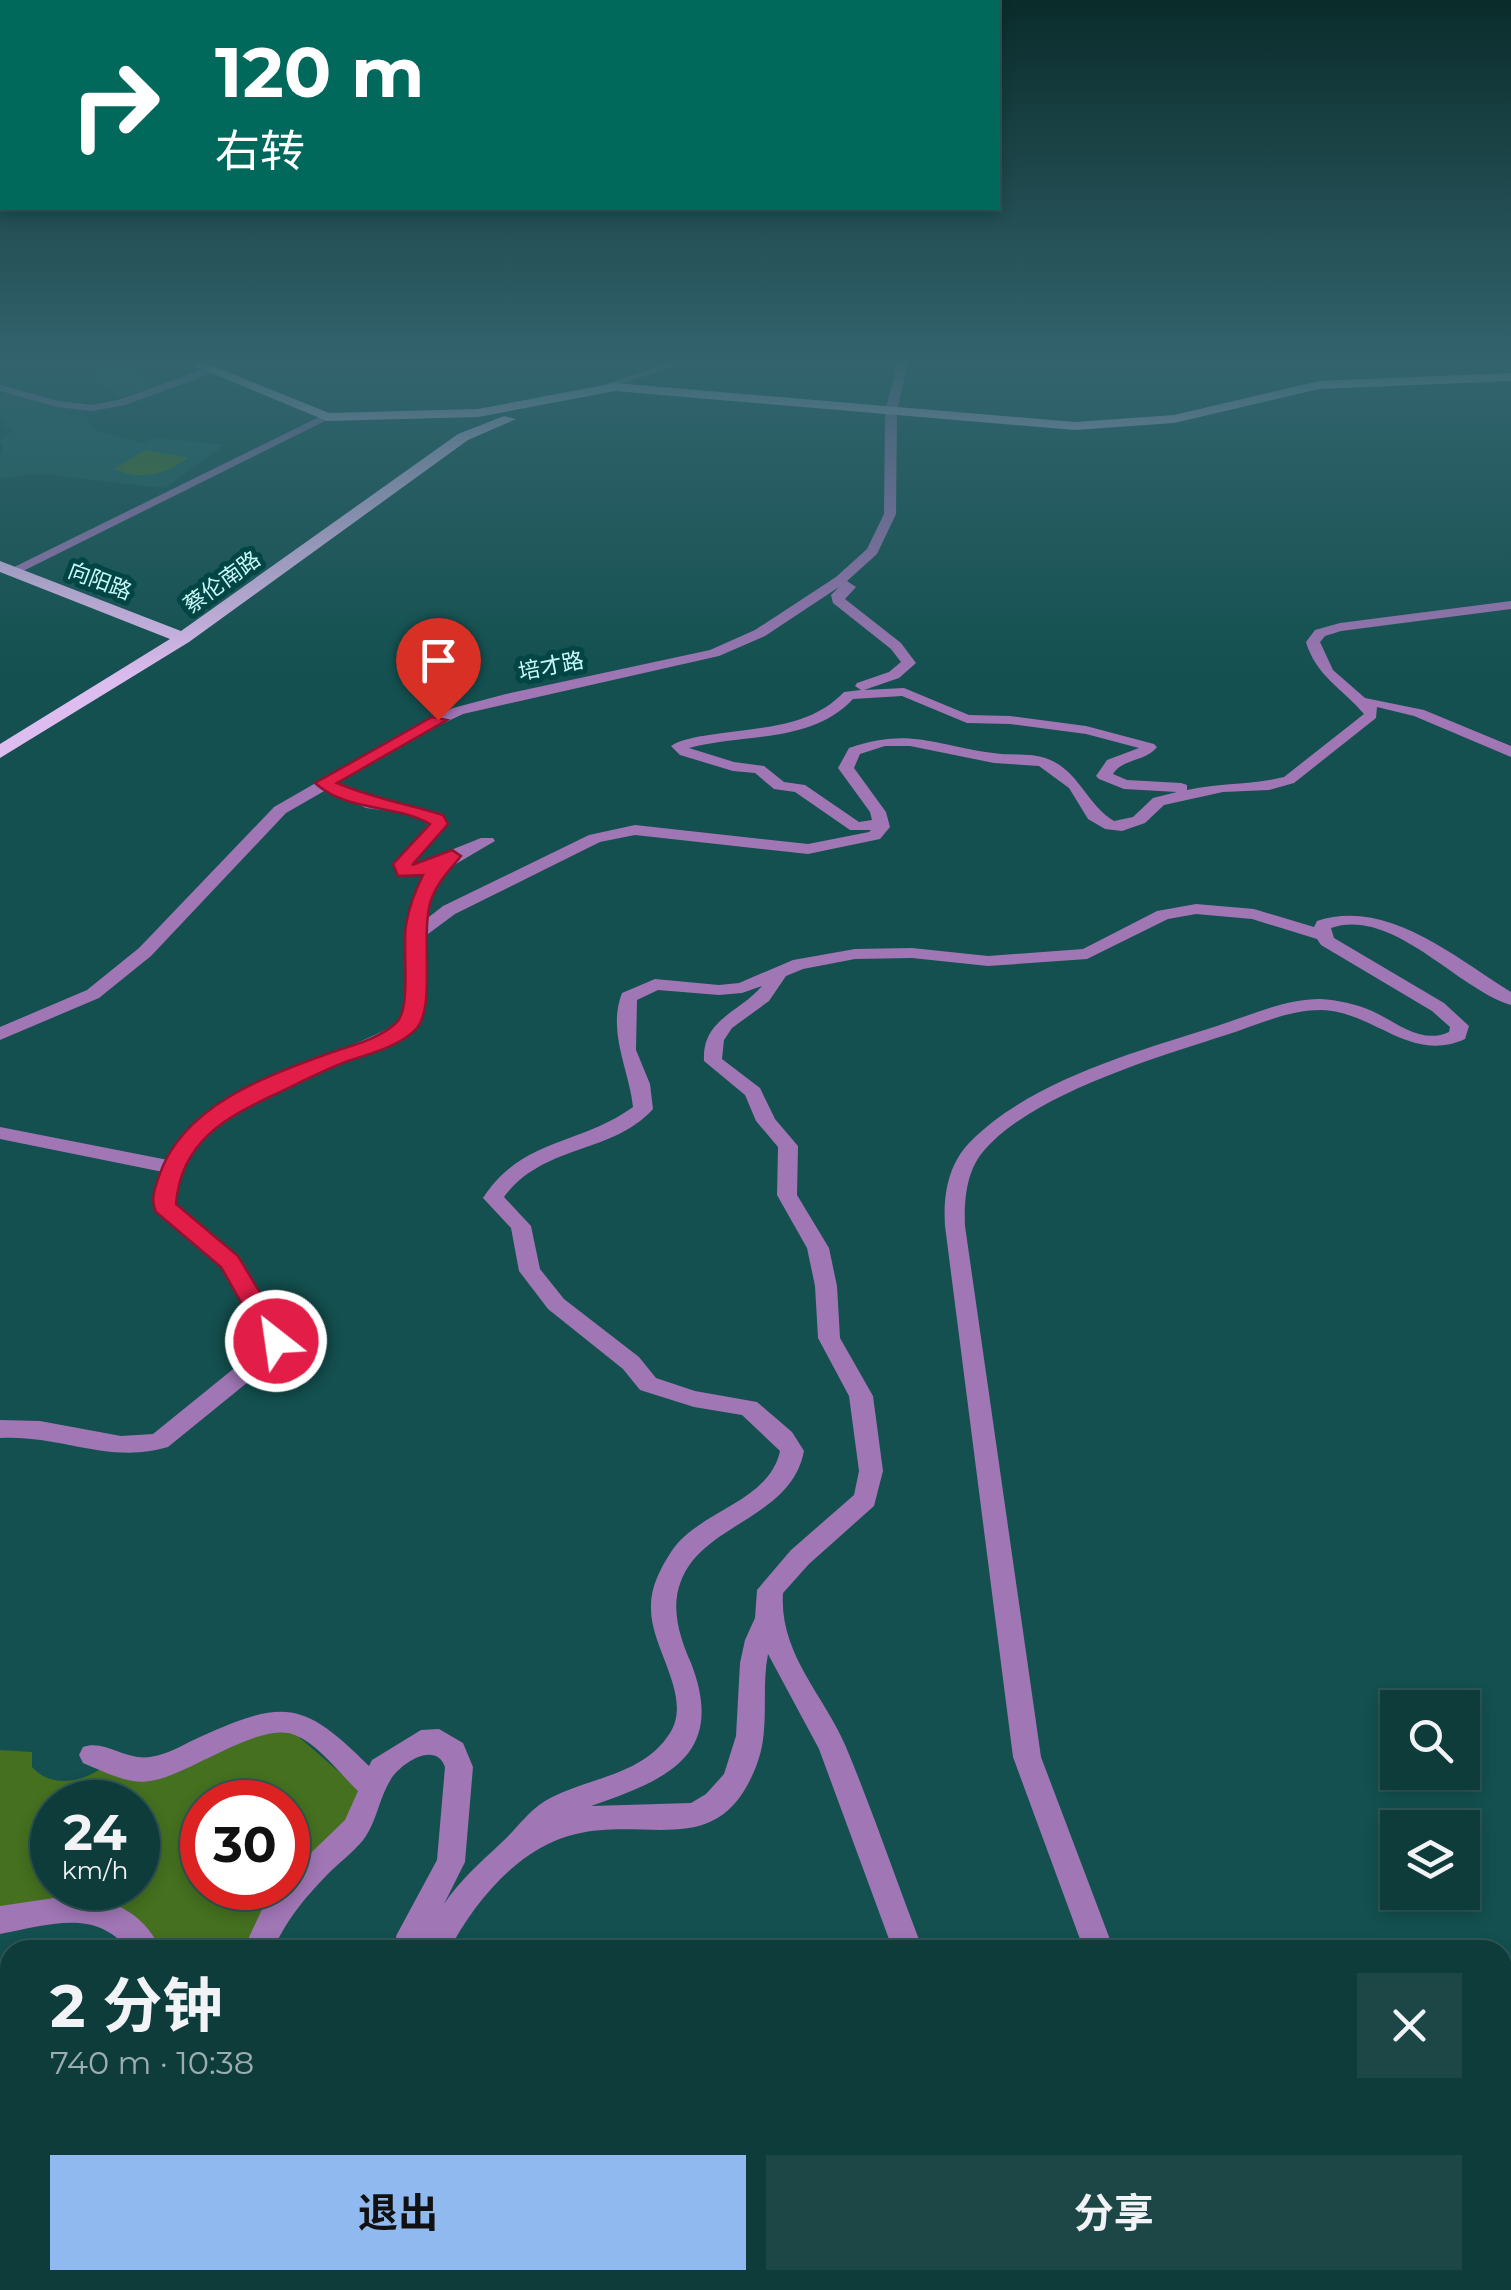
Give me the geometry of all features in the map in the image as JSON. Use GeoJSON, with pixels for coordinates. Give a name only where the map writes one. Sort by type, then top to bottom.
{"type":"FeatureCollection","features":[{"type":"Feature","properties":{"kind":"main road","name":"蔡伦南路"},"geometry":{"type":"LineString","coordinates":[[0,752],[183,638],[419,469]]}},
{"type":"Feature","properties":{"kind":"main road","name":"向阳路"},"geometry":{"type":"LineString","coordinates":[[3,568],[183,638]]}},
{"type":"Feature","properties":{"kind":"street"},"geometry":{"type":"LineString","coordinates":[[3,568],[214,469]]}},
{"type":"Feature","properties":{"kind":"street","name":"培才路"},"geometry":{"type":"LineString","coordinates":[[0,1034],[93,994],[145,952],[280,810],[458,711],[714,653],[760,633],[838,582],[873,552],[890,514],[890,469]]}},
{"type":"Feature","properties":{"kind":"street"},"geometry":{"type":"LineString","coordinates":[[838,582],[848,587],[838,594],[838,600],[896,646],[909,663],[894,675],[854,689],[839,707],[810,722],[700,740],[678,748],[732,766],[758,769],[780,786],[812,794],[856,827],[881,824]]}},
{"type":"Feature","properties":{"kind":"street"},"geometry":{"type":"LineString","coordinates":[[849,696],[904,692],[967,719],[1086,730],[1150,747],[1106,768],[1107,780],[1136,786],[1210,789],[1269,786],[1288,780],[1371,715],[1371,710],[1338,685],[1318,660],[1312,642],[1320,633],[1340,626],[1511,605]]}},
{"type":"Feature","properties":{"kind":"street"},"geometry":{"type":"LineString","coordinates":[[1361,702],[1374,702],[1434,720],[1511,752]]}},
{"type":"Feature","properties":{"kind":"street"},"geometry":{"type":"LineString","coordinates":[[416,941],[422,931],[449,910],[615,832],[734,838],[808,849],[874,836],[882,827],[878,812],[846,768],[854,751],[883,741],[921,743],[1053,766],[1075,785],[1094,816],[1111,826],[1131,824],[1159,801],[1210,789]]}},
{"type":"Feature","properties":{"kind":"street"},"geometry":{"type":"LineString","coordinates":[[324,783],[372,804],[399,807],[437,819],[439,824],[434,832],[402,864],[405,872],[420,870],[486,840]]}},
{"type":"Feature","properties":{"kind":"street"},"geometry":{"type":"LineString","coordinates":[[0,1429],[24,1425],[140,1448],[160,1441],[266,1356],[276,1341],[230,1262],[164,1207],[173,1167],[192,1134],[221,1111],[320,1064],[378,1043],[408,1025],[414,1008],[415,927],[426,887],[439,866],[452,856]]}},
{"type":"Feature","properties":{"kind":"street"},"geometry":{"type":"LineString","coordinates":[[439,1940],[462,1902],[551,1812],[636,1781],[676,1745],[688,1728],[691,1713],[668,1637],[661,1598],[664,1584],[696,1541],[742,1512],[788,1471],[792,1451],[784,1438],[748,1408],[694,1399],[648,1384],[631,1363],[542,1289],[530,1271],[521,1226],[493,1198],[512,1173],[543,1152],[603,1131],[643,1109],[640,1084],[627,1050],[628,997],[670,983],[731,990],[749,986],[780,970],[826,958],[881,952],[988,960],[1088,954],[1162,915],[1196,908],[1254,914],[1323,935],[1341,952],[1438,1007],[1460,1026],[1458,1035],[1438,1042],[1422,1041],[1348,1008],[1308,1004],[1289,1008],[1120,1068],[1030,1107],[975,1148],[956,1186],[953,1204],[1027,1757],[1094,1940]]}},
{"type":"Feature","properties":{"kind":"street"},"geometry":{"type":"LineString","coordinates":[[1323,935],[1323,925],[1345,916],[1382,925],[1511,1000]]}},
{"type":"Feature","properties":{"kind":"street"},"geometry":{"type":"LineString","coordinates":[[780,970],[765,995],[721,1028],[712,1045],[713,1061],[753,1092],[766,1121],[788,1146],[787,1195],[823,1264],[828,1338],[860,1396],[871,1470],[865,1499],[800,1557],[770,1590],[768,1618],[782,1657],[832,1746],[904,1940]]}},
{"type":"Feature","properties":{"kind":"street"},"geometry":{"type":"LineString","coordinates":[[0,1133],[173,1167]]}},
{"type":"Feature","properties":{"kind":"street"},"geometry":{"type":"LineString","coordinates":[[514,1848],[541,1833],[583,1819],[672,1818],[714,1806],[741,1769],[748,1745],[753,1722],[754,1654],[758,1633],[768,1618]]}},
{"type":"Feature","properties":{"kind":"street"},"geometry":{"type":"LineString","coordinates":[[93,1756],[128,1768],[150,1770],[256,1727],[277,1721],[298,1722],[372,1786]]}},
{"type":"Feature","properties":{"kind":"street"},"geometry":{"type":"LineString","coordinates":[[263,1940],[292,1890],[355,1828],[382,1768],[420,1742],[439,1741],[453,1751],[459,1768],[451,1862],[412,1940]]}},
{"type":"Feature","properties":{"kind":"street"},"geometry":{"type":"LineString","coordinates":[[0,1920],[67,1910],[105,1913],[124,1922],[138,1940]]}},
{"type":"Feature","properties":{"kind":"shaded area"},"geometry":{"type":"Polygon","coordinates":[[[0,469],[191,469],[165,488],[39,474],[0,478],[0,469]]]}},
{"type":"Feature","properties":{"kind":"green space"},"geometry":{"type":"Polygon","coordinates":[[[114,469],[170,469],[134,475],[114,469]]]}},
{"type":"Feature","properties":{"kind":"green space"},"geometry":{"type":"Polygon","coordinates":[[[292,1731],[360,1790],[346,1825],[310,1860],[310,1780],[180,1780],[180,1910],[265,1910],[251,1940],[153,1940],[131,1915],[117,1910],[160,1910],[160,1780],[70,1780],[102,1768],[220,1751],[259,1735],[292,1731]]]}},
{"type":"Feature","properties":{"kind":"green space"},"geometry":{"type":"Polygon","coordinates":[[[0,1750],[32,1752],[32,1767],[57,1780],[30,1780],[30,1908],[0,1911],[0,1750]]]}},
{"type":"Feature","properties":{"kind":"route"},"geometry":{"type":"LineString","coordinates":[[276,1341],[230,1262],[164,1207],[166,1190],[176,1160],[192,1134],[221,1111],[320,1064],[378,1043],[408,1025],[414,1008],[415,927],[421,902],[432,876],[452,856],[405,872],[402,864],[434,832],[439,824],[437,819],[399,807],[372,804],[324,783],[438,720]]}}]}
